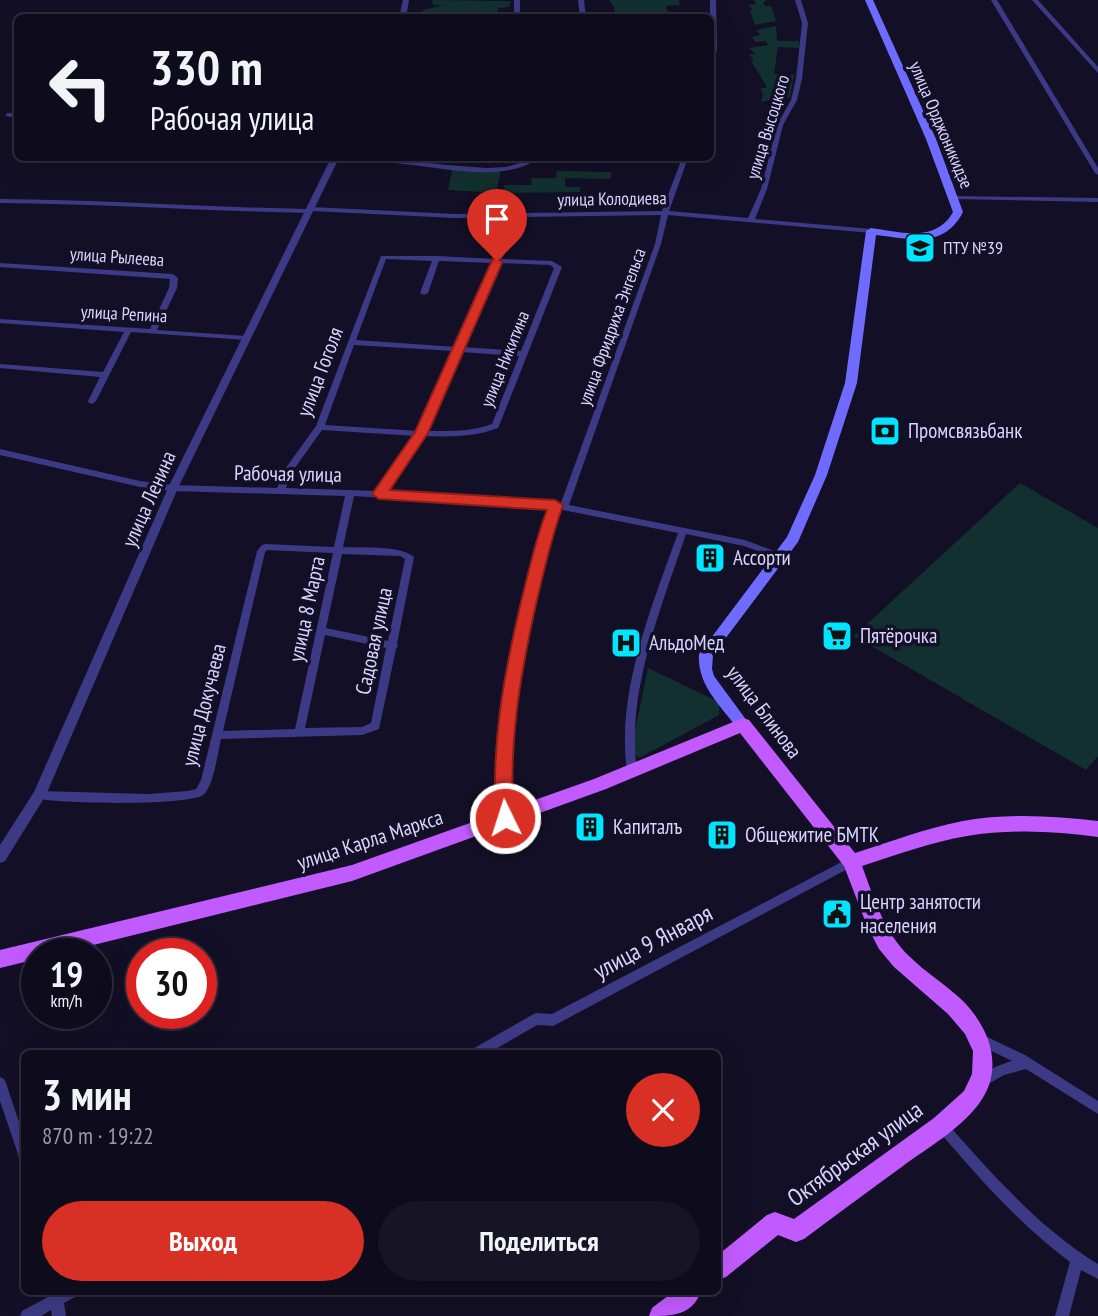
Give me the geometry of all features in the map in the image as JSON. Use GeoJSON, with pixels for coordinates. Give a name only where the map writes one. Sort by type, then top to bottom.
{"type":"FeatureCollection","features":[{"type":"Feature","properties":{"kind":"main road","name":"улица Орджоникидзе"},"geometry":{"type":"LineString","coordinates":[[869,0],[958,212],[956,219],[941,233],[923,236],[871,230]]}},
{"type":"Feature","properties":{"kind":"main road","name":"улица Блинова"},"geometry":{"type":"LineString","coordinates":[[871,230],[851,383],[844,412],[804,516],[782,557],[712,646],[704,662],[708,678],[743,726],[851,862],[876,926],[886,943],[901,961],[956,1007],[979,1039]]}},
{"type":"Feature","properties":{"kind":"main road","name":"улица Карла Маркса"},"geometry":{"type":"LineString","coordinates":[[0,959],[333,878],[632,772],[743,726]]}},
{"type":"Feature","properties":{"kind":"main road"},"geometry":{"type":"LineString","coordinates":[[851,862],[973,827],[1064,825],[1098,829]]}},
{"type":"Feature","properties":{"kind":"main road"},"geometry":{"type":"LineString","coordinates":[[978,1084],[984,1061],[979,1039]]}},
{"type":"Feature","properties":{"kind":"main road","name":"Октябрьская улица"},"geometry":{"type":"LineString","coordinates":[[721,1267],[775,1223],[796,1231],[941,1125],[971,1098],[978,1084]]}},
{"type":"Feature","properties":{"kind":"main road"},"geometry":{"type":"LineString","coordinates":[[660,1316],[686,1295]]}},
{"type":"Feature","properties":{"kind":"street","name":"улица Высоцкого"},"geometry":{"type":"LineString","coordinates":[[751,220],[764,189],[780,125],[794,100],[799,79],[805,23],[798,0]]}},
{"type":"Feature","properties":{"kind":"street"},"geometry":{"type":"LineString","coordinates":[[993,0],[1098,173]]}},
{"type":"Feature","properties":{"kind":"street"},"geometry":{"type":"LineString","coordinates":[[1035,0],[1098,71]]}},
{"type":"Feature","properties":{"kind":"street"},"geometry":{"type":"LineString","coordinates":[[8,116],[14,116]]}},
{"type":"Feature","properties":{"kind":"street","name":"улица Ленина"},"geometry":{"type":"LineString","coordinates":[[0,857],[39,795],[173,488],[333,161]]}},
{"type":"Feature","properties":{"kind":"street"},"geometry":{"type":"LineString","coordinates":[[372,161],[475,169],[531,161]]}},
{"type":"Feature","properties":{"kind":"street"},"geometry":{"type":"LineString","coordinates":[[475,169],[478,161]]}},
{"type":"Feature","properties":{"kind":"street","name":"улица Фридриха Энгельса"},"geometry":{"type":"LineString","coordinates":[[505,818],[502,779],[505,729],[514,668],[542,544],[560,506],[658,244],[665,213],[684,161]]}},
{"type":"Feature","properties":{"kind":"street"},"geometry":{"type":"LineString","coordinates":[[528,163],[537,168]]}},
{"type":"Feature","properties":{"kind":"street"},"geometry":{"type":"LineString","coordinates":[[954,198],[1098,200]]}},
{"type":"Feature","properties":{"kind":"street","name":"улица Колодиева"},"geometry":{"type":"LineString","coordinates":[[0,201],[79,201],[208,210],[310,210],[435,215],[665,213],[871,230]]}},
{"type":"Feature","properties":{"kind":"street"},"geometry":{"type":"LineString","coordinates":[[379,494],[422,433],[457,349],[520,216]]}},
{"type":"Feature","properties":{"kind":"street","name":"улица Никитина"},"geometry":{"type":"LineString","coordinates":[[320,427],[422,433],[476,433],[491,429],[495,426],[558,267],[552,263],[388,255],[381,258]]}},
{"type":"Feature","properties":{"kind":"street","name":"улица Гоголя"},"geometry":{"type":"LineString","coordinates":[[280,492],[288,471],[320,427],[381,258]]}},
{"type":"Feature","properties":{"kind":"street"},"geometry":{"type":"LineString","coordinates":[[424,293],[438,258]]}},
{"type":"Feature","properties":{"kind":"street","name":"улица Рылеева"},"geometry":{"type":"LineString","coordinates":[[0,265],[170,276],[174,278],[173,288],[153,331]]}},
{"type":"Feature","properties":{"kind":"street","name":"улица Репина"},"geometry":{"type":"LineString","coordinates":[[0,321],[247,338]]}},
{"type":"Feature","properties":{"kind":"street"},"geometry":{"type":"LineString","coordinates":[[92,401],[128,331]]}},
{"type":"Feature","properties":{"kind":"street"},"geometry":{"type":"LineString","coordinates":[[351,342],[524,354]]}},
{"type":"Feature","properties":{"kind":"street"},"geometry":{"type":"LineString","coordinates":[[0,366],[105,374]]}},
{"type":"Feature","properties":{"kind":"street","name":"Рабочая улица"},"geometry":{"type":"LineString","coordinates":[[0,452],[141,484],[173,488],[379,494],[560,506],[745,543],[782,557]]}},
{"type":"Feature","properties":{"kind":"street","name":"улица 8 Марта"},"geometry":{"type":"LineString","coordinates":[[299,732],[350,493]]}},
{"type":"Feature","properties":{"kind":"street"},"geometry":{"type":"LineString","coordinates":[[632,772],[628,740],[642,658],[683,530]]}},
{"type":"Feature","properties":{"kind":"street","name":"Садовая улица"},"geometry":{"type":"LineString","coordinates":[[217,735],[362,731],[375,726],[410,556],[401,553],[270,545],[261,551]]}},
{"type":"Feature","properties":{"kind":"street","name":"улица Докучаева"},"geometry":{"type":"LineString","coordinates":[[39,795],[70,798],[197,794],[204,786],[261,551]]}},
{"type":"Feature","properties":{"kind":"street"},"geometry":{"type":"LineString","coordinates":[[320,630],[393,646]]}},
{"type":"Feature","properties":{"kind":"street","name":"улица 9 Января"},"geometry":{"type":"LineString","coordinates":[[482,1050],[536,1019],[553,1020],[851,862]]}},
{"type":"Feature","properties":{"kind":"street"},"geometry":{"type":"LineString","coordinates":[[979,1039],[1027,1063],[1098,1108]]}},
{"type":"Feature","properties":{"kind":"street"},"geometry":{"type":"LineString","coordinates":[[978,1084],[1002,1070],[1027,1063]]}},
{"type":"Feature","properties":{"kind":"street"},"geometry":{"type":"LineString","coordinates":[[0,1083],[21,1145]]}},
{"type":"Feature","properties":{"kind":"street"},"geometry":{"type":"LineString","coordinates":[[941,1125],[995,1187],[1077,1261],[1098,1272]]}},
{"type":"Feature","properties":{"kind":"street"},"geometry":{"type":"LineString","coordinates":[[1062,1316],[1077,1261]]}},
{"type":"Feature","properties":{"kind":"street"},"geometry":{"type":"LineString","coordinates":[[27,1316],[62,1295]]}},
{"type":"Feature","properties":{"kind":"street"},"geometry":{"type":"LineString","coordinates":[[59,1316],[64,1295]]}},
{"type":"Feature","properties":{"kind":"green space"},"geometry":{"type":"Polygon","coordinates":[[[432,0],[511,1],[509,7],[498,8],[498,14],[423,14],[423,10],[444,5],[433,5],[432,0]]]}},
{"type":"Feature","properties":{"kind":"green space"},"geometry":{"type":"Polygon","coordinates":[[[609,0],[679,0],[680,5],[666,6],[669,14],[615,14],[609,0]]]}},
{"type":"Feature","properties":{"kind":"green space"},"geometry":{"type":"Polygon","coordinates":[[[754,0],[767,0],[763,3],[765,6],[771,6],[776,21],[755,25],[750,11],[753,10],[748,5],[756,4],[754,0]]]}},
{"type":"Feature","properties":{"kind":"green space"},"geometry":{"type":"Polygon","coordinates":[[[776,26],[777,41],[799,41],[799,48],[778,47],[774,74],[794,75],[790,97],[761,102],[763,94],[760,89],[767,87],[751,61],[754,60],[749,55],[755,54],[749,48],[768,45],[766,41],[755,42],[752,37],[761,35],[756,30],[776,26]]]}},
{"type":"Feature","properties":{"kind":"green space"},"geometry":{"type":"Polygon","coordinates":[[[452,170],[501,170],[496,193],[448,190],[452,170]]]}},
{"type":"Feature","properties":{"kind":"green space"},"geometry":{"type":"Polygon","coordinates":[[[557,171],[611,172],[611,179],[565,178],[565,187],[580,187],[580,192],[504,193],[504,185],[532,185],[531,178],[556,178],[557,171]]]}},
{"type":"Feature","properties":{"kind":"green space"},"geometry":{"type":"Polygon","coordinates":[[[1020,483],[1098,528],[1098,756],[1086,770],[854,636],[1020,483]]]}},
{"type":"Feature","properties":{"kind":"green space"},"geometry":{"type":"Polygon","coordinates":[[[648,668],[719,702],[719,715],[639,758],[631,750],[648,668]]]}},
{"type":"Feature","properties":{"kind":"place","name":"ПТУ №39"},"geometry":{"type":"Point","coordinates":[920,248]}},
{"type":"Feature","properties":{"kind":"place","name":"Промсвязьбанк"},"geometry":{"type":"Point","coordinates":[885,431]}},
{"type":"Feature","properties":{"kind":"place","name":"Ассорти"},"geometry":{"type":"Point","coordinates":[710,558]}},
{"type":"Feature","properties":{"kind":"place","name":"Пятёрочка"},"geometry":{"type":"Point","coordinates":[837,636]}},
{"type":"Feature","properties":{"kind":"place","name":"АльдоМед"},"geometry":{"type":"Point","coordinates":[626,643]}},
{"type":"Feature","properties":{"kind":"place","name":"Капиталъ"},"geometry":{"type":"Point","coordinates":[590,827]}},
{"type":"Feature","properties":{"kind":"place","name":"Общежитие БМТК"},"geometry":{"type":"Point","coordinates":[722,835]}},
{"type":"Feature","properties":{"kind":"place","name":"Центр занятости населения"},"geometry":{"type":"Point","coordinates":[837,914]}},
{"type":"Feature","properties":{"kind":"route"},"geometry":{"type":"LineString","coordinates":[[497,261],[422,433],[379,494],[555,505],[545,531],[514,668],[505,729],[502,779],[505,818]]}}]}
